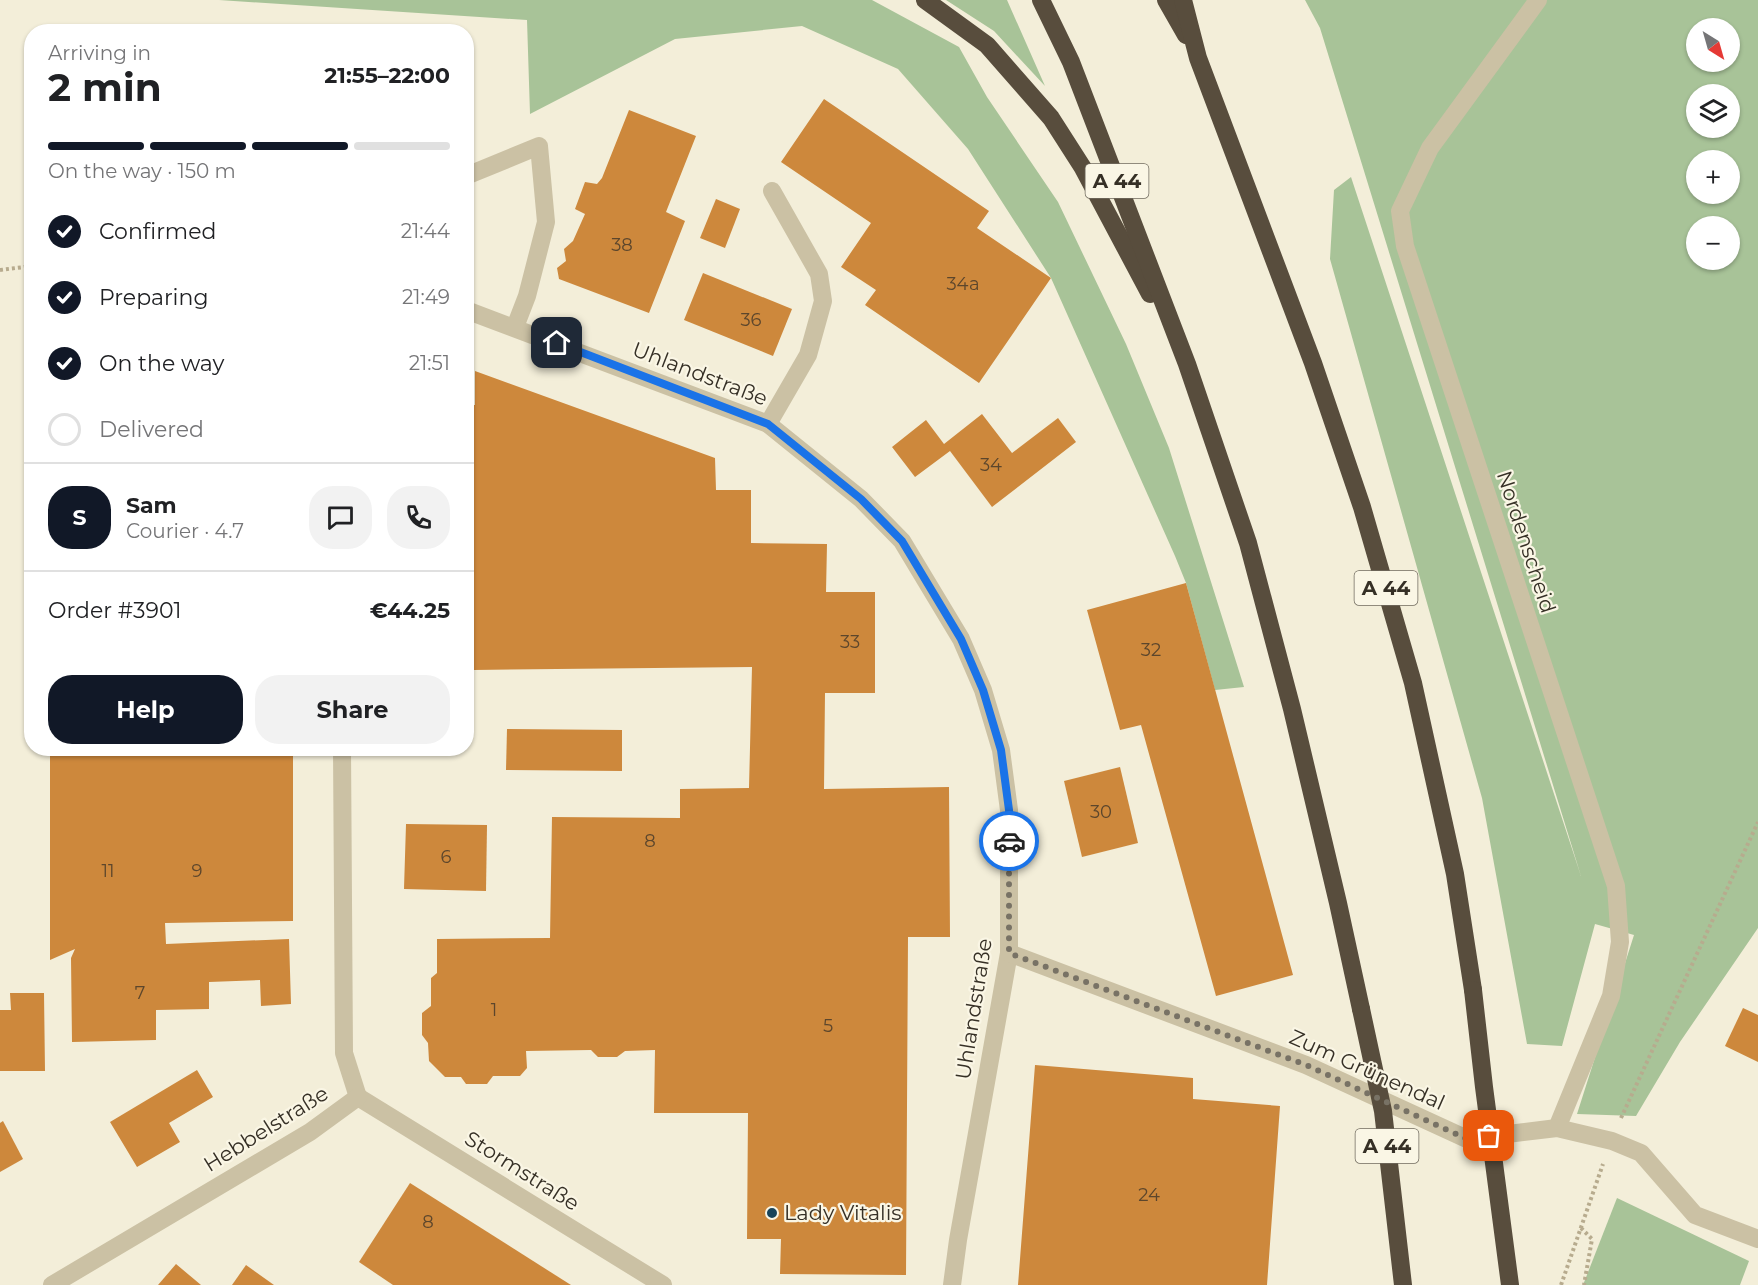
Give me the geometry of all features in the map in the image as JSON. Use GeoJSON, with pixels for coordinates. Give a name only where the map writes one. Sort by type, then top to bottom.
{"type":"FeatureCollection","features":[{"type":"Feature","properties":{"kind":"highway"},"geometry":{"type":"LineString","coordinates":[[925,0],[987,45],[1051,118],[1083,168],[1187,364]]}},
{"type":"Feature","properties":{"kind":"highway","name":"A 44"},"geometry":{"type":"LineString","coordinates":[[1041,0],[1071,62],[1187,364],[1248,543],[1292,709],[1338,903],[1383,1111],[1403,1285]]}},
{"type":"Feature","properties":{"kind":"highway","name":"A 44"},"geometry":{"type":"LineString","coordinates":[[1166,0],[1198,58],[1313,363],[1366,518],[1413,683],[1455,874],[1473,990],[1510,1285]]}},
{"type":"Feature","properties":{"kind":"highway"},"geometry":{"type":"LineString","coordinates":[[1183,0],[1198,58]]}},
{"type":"Feature","properties":{"kind":"street","name":"Nordenscheid"},"geometry":{"type":"LineString","coordinates":[[1538,0],[1430,148],[1400,211],[1405,246],[1616,886],[1620,942],[1611,996],[1557,1128]]}},
{"type":"Feature","properties":{"kind":"street"},"geometry":{"type":"LineString","coordinates":[[474,173],[538,146],[546,222],[527,296],[515,327]]}},
{"type":"Feature","properties":{"kind":"street"},"geometry":{"type":"LineString","coordinates":[[768,424],[808,355],[823,301],[819,274],[772,192]]}},
{"type":"Feature","properties":{"kind":"street","name":"Uhlandstraße"},"geometry":{"type":"LineString","coordinates":[[474,313],[768,424],[861,499],[902,541],[961,639],[983,690],[1001,750],[1009,810],[1009,953],[952,1285]]}},
{"type":"Feature","properties":{"kind":"street","name":"Hebbelstraße"},"geometry":{"type":"LineString","coordinates":[[52,1285],[310,1132],[358,1096],[344,1053],[342,756]]}},
{"type":"Feature","properties":{"kind":"street","name":"Zum Grünendal"},"geometry":{"type":"LineString","coordinates":[[1009,953],[1306,1065],[1467,1139],[1557,1128],[1612,1141],[1641,1153],[1695,1215],[1758,1239]]}},
{"type":"Feature","properties":{"kind":"street","name":"Stormstraße"},"geometry":{"type":"LineString","coordinates":[[358,1096],[663,1285]]}},
{"type":"Feature","properties":{"kind":"path"},"geometry":{"type":"LineString","coordinates":[[0,270],[24,267]]}},
{"type":"Feature","properties":{"kind":"path"},"geometry":{"type":"LineString","coordinates":[[1561,1285],[1624,1109],[1758,822]]}},
{"type":"Feature","properties":{"kind":"path"},"geometry":{"type":"LineString","coordinates":[[1581,1228],[1592,1239],[1584,1285]]}},
{"type":"Feature","properties":{"kind":"green space"},"geometry":{"type":"Polygon","coordinates":[[[219,0],[872,0],[959,47],[987,97],[1058,202],[1126,344],[1169,448],[1244,687],[1215,690],[1186,583],[1051,278],[968,149],[898,69],[802,26],[675,39],[530,114],[527,20],[219,0]]]}},
{"type":"Feature","properties":{"kind":"green space"},"geometry":{"type":"Polygon","coordinates":[[[946,0],[1007,0],[1045,86],[994,31],[946,0]]]}},
{"type":"Feature","properties":{"kind":"green space"},"geometry":{"type":"Polygon","coordinates":[[[1305,0],[1758,0],[1758,928],[1680,1042],[1636,1116],[1577,1114],[1634,935],[1595,924],[1562,1046],[1527,1044],[1482,798],[1330,259],[1334,190],[1351,177],[1581,876],[1320,28],[1305,0]]]}},
{"type":"Feature","properties":{"kind":"green space"},"geometry":{"type":"Polygon","coordinates":[[[1617,1198],[1749,1261],[1740,1285],[1583,1285],[1617,1198]]]}},
{"type":"Feature","properties":{"kind":"building"},"geometry":{"type":"Polygon","coordinates":[[[824,99],[989,211],[977,228],[1051,278],[979,383],[865,305],[876,290],[841,267],[871,223],[781,162],[824,99]]]}},
{"type":"Feature","properties":{"kind":"building"},"geometry":{"type":"Polygon","coordinates":[[[629,110],[696,136],[666,212],[685,221],[649,313],[559,279],[557,268],[566,261],[564,249],[573,241],[585,214],[575,209],[585,182],[597,184],[602,178],[629,110]]]}},
{"type":"Feature","properties":{"kind":"building"},"geometry":{"type":"Polygon","coordinates":[[[716,199],[740,209],[725,248],[700,238],[716,199]]]}},
{"type":"Feature","properties":{"kind":"building"},"geometry":{"type":"Polygon","coordinates":[[[703,273],[792,309],[773,356],[684,320],[703,273]]]}},
{"type":"Feature","properties":{"kind":"building"},"geometry":{"type":"Polygon","coordinates":[[[475,371],[715,458],[716,490],[751,490],[751,543],[827,544],[826,592],[875,592],[875,693],[825,693],[824,789],[949,787],[950,937],[908,937],[906,1275],[780,1274],[781,1239],[747,1239],[748,1113],[654,1113],[655,1050],[625,1051],[617,1057],[598,1057],[591,1050],[526,1051],[527,1068],[520,1076],[493,1076],[487,1084],[466,1084],[461,1077],[445,1077],[429,1061],[428,1043],[422,1035],[422,1013],[431,1006],[431,978],[437,973],[437,939],[550,938],[552,817],[680,818],[680,789],[749,788],[752,667],[474,670],[475,371]]]}},
{"type":"Feature","properties":{"kind":"building"},"geometry":{"type":"Polygon","coordinates":[[[982,414],[1012,453],[1058,418],[1076,442],[992,507],[950,451],[915,477],[892,447],[926,420],[944,444],[982,414]]]}},
{"type":"Feature","properties":{"kind":"building"},"geometry":{"type":"Polygon","coordinates":[[[1186,583],[1293,975],[1216,996],[1141,725],[1120,730],[1087,610],[1186,583]]]}},
{"type":"Feature","properties":{"kind":"building"},"geometry":{"type":"Polygon","coordinates":[[[507,729],[622,730],[622,771],[506,770],[507,729]]]}},
{"type":"Feature","properties":{"kind":"building"},"geometry":{"type":"Polygon","coordinates":[[[50,756],[293,756],[293,921],[165,923],[166,944],[289,939],[291,1004],[261,1006],[260,980],[209,982],[209,1009],[156,1010],[156,1040],[72,1042],[71,958],[75,949],[50,960],[50,756]]]}},
{"type":"Feature","properties":{"kind":"building"},"geometry":{"type":"Polygon","coordinates":[[[1120,767],[1138,843],[1082,857],[1064,781],[1120,767]]]}},
{"type":"Feature","properties":{"kind":"building"},"geometry":{"type":"Polygon","coordinates":[[[406,824],[487,825],[486,891],[404,889],[406,824]]]}},
{"type":"Feature","properties":{"kind":"building"},"geometry":{"type":"Polygon","coordinates":[[[10,993],[44,993],[45,1071],[0,1071],[0,1010],[11,1010],[10,993]]]}},
{"type":"Feature","properties":{"kind":"building"},"geometry":{"type":"Polygon","coordinates":[[[1743,1008],[1758,1015],[1758,1062],[1725,1046],[1743,1008]]]}},
{"type":"Feature","properties":{"kind":"building"},"geometry":{"type":"Polygon","coordinates":[[[1035,1065],[1193,1078],[1193,1099],[1280,1106],[1267,1285],[1018,1285],[1035,1065]]]}},
{"type":"Feature","properties":{"kind":"building"},"geometry":{"type":"Polygon","coordinates":[[[197,1070],[213,1097],[169,1123],[180,1142],[137,1167],[110,1122],[197,1070]]]}},
{"type":"Feature","properties":{"kind":"building"},"geometry":{"type":"Polygon","coordinates":[[[3,1121],[23,1159],[0,1172],[0,1123],[3,1121]]]}},
{"type":"Feature","properties":{"kind":"building"},"geometry":{"type":"Polygon","coordinates":[[[410,1183],[571,1285],[393,1285],[359,1262],[410,1183]]]}},
{"type":"Feature","properties":{"kind":"building"},"geometry":{"type":"Polygon","coordinates":[[[176,1264],[201,1285],[158,1285],[176,1264]]]}},
{"type":"Feature","properties":{"kind":"building"},"geometry":{"type":"Polygon","coordinates":[[[246,1265],[274,1285],[232,1285],[246,1265]]]}},
{"type":"Feature","properties":{"kind":"way so far"},"geometry":{"type":"LineString","coordinates":[[1009,841],[1009,953],[1306,1065],[1467,1139],[1489,1136]]}},
{"type":"Feature","properties":{"kind":"place","name":"Lady Vitalis"},"geometry":{"type":"Point","coordinates":[772,1213]}},
{"type":"Feature","properties":{"kind":"route"},"geometry":{"type":"LineString","coordinates":[[557,343],[768,424],[861,499],[902,541],[961,639],[983,690],[1001,750],[1009,810],[1009,841]]}}]}
